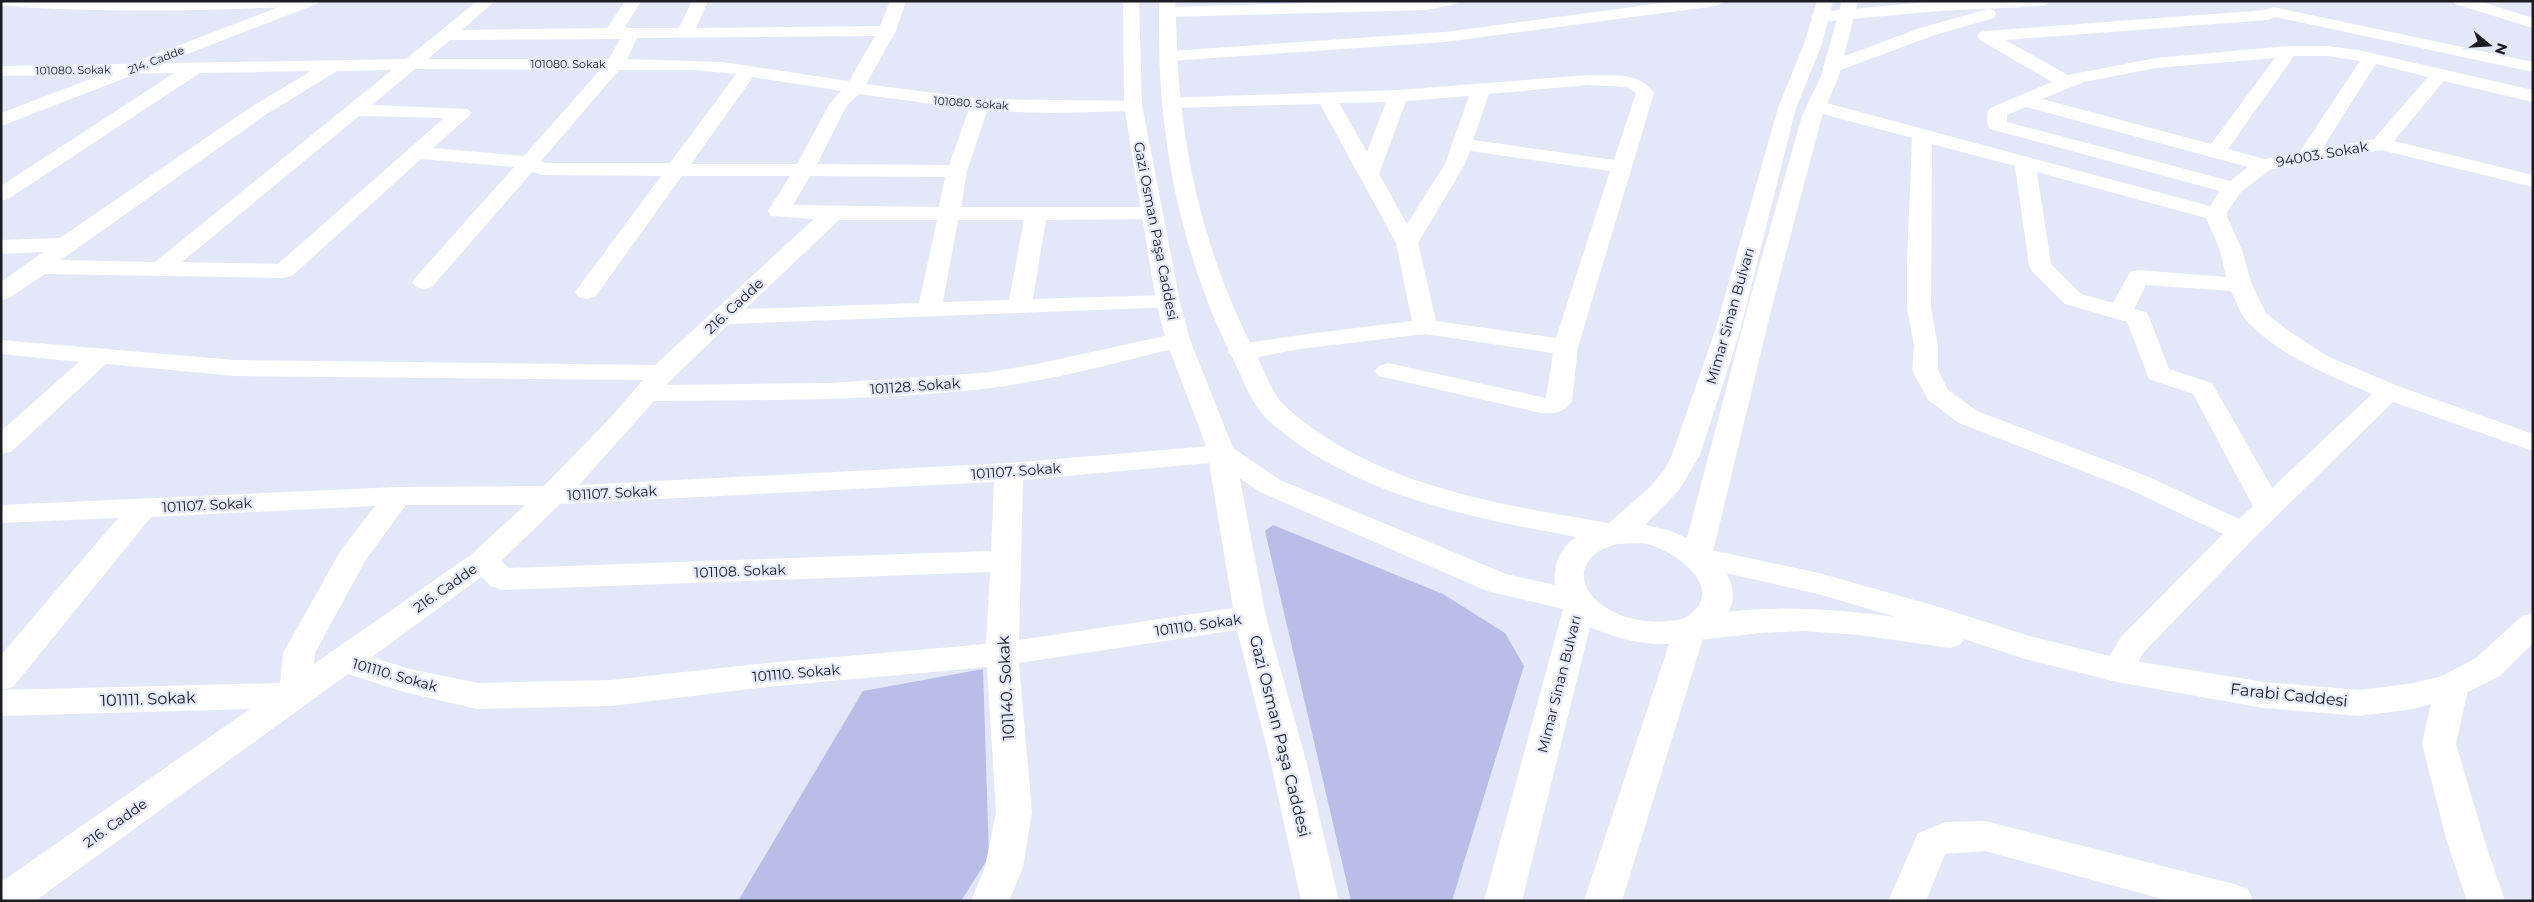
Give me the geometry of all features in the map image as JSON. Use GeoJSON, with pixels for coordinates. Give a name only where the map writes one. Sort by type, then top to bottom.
{"type":"FeatureCollection","features":[{"type":"Feature","properties":{"kind":"street"},"geometry":{"type":"LineString","coordinates":[[4,2],[206,5],[305,1]]}},
{"type":"Feature","properties":{"kind":"street","name":"214. Cadde"},"geometry":{"type":"LineString","coordinates":[[1,120],[311,1]]}},
{"type":"Feature","properties":{"kind":"street"},"geometry":{"type":"LineString","coordinates":[[163,267],[488,1]]}},
{"type":"Feature","properties":{"kind":"street"},"geometry":{"type":"LineString","coordinates":[[631,34],[615,30],[633,1]]}},
{"type":"Feature","properties":{"kind":"street"},"geometry":{"type":"LineString","coordinates":[[685,34],[700,1]]}},
{"type":"Feature","properties":{"kind":"street"},"geometry":{"type":"LineString","coordinates":[[898,1],[887,31],[855,87],[839,103],[804,170],[779,211],[833,214],[1151,213]]}},
{"type":"Feature","properties":{"kind":"street","name":"Gazi Osman Paşa Caddesi"},"geometry":{"type":"LineString","coordinates":[[1131,1],[1133,105],[1168,302],[1178,340],[1221,453],[1250,617],[1290,768],[1320,901]]}},
{"type":"Feature","properties":{"kind":"street"},"geometry":{"type":"LineString","coordinates":[[1450,1],[1167,7],[1172,102],[1186,196],[1221,308],[1241,352],[1274,412],[1323,449],[1389,480],[1472,508],[1614,534],[1657,537],[1678,545],[1696,557],[1711,572],[1718,589],[1716,605],[1706,620],[1689,630],[1662,721],[1622,834],[1603,901]]}},
{"type":"Feature","properties":{"kind":"street"},"geometry":{"type":"LineString","coordinates":[[1170,56],[1445,37],[1716,1]]}},
{"type":"Feature","properties":{"kind":"street"},"geometry":{"type":"LineString","coordinates":[[1822,9],[2043,1]]}},
{"type":"Feature","properties":{"kind":"street"},"geometry":{"type":"LineString","coordinates":[[2254,1],[2271,14]]}},
{"type":"Feature","properties":{"kind":"street"},"geometry":{"type":"LineString","coordinates":[[2461,1],[2530,22]]}},
{"type":"Feature","properties":{"kind":"street"},"geometry":{"type":"LineString","coordinates":[[2508,1],[2530,22]]}},
{"type":"Feature","properties":{"kind":"street"},"geometry":{"type":"LineString","coordinates":[[1832,67],[1926,32],[2023,2]]}},
{"type":"Feature","properties":{"kind":"street","name":"Mimar Sinan Bulvarı"},"geometry":{"type":"LineString","coordinates":[[1696,557],[1763,293],[1812,116],[1819,107],[1848,8]]}},
{"type":"Feature","properties":{"kind":"street","name":"Mimar Sinan Bulvarı"},"geometry":{"type":"LineString","coordinates":[[1503,901],[1580,602],[1571,587],[1568,573],[1572,559],[1581,548],[1596,539],[1614,534],[1660,493],[1680,468],[1720,362],[1788,106],[1814,40],[1822,9]]}},
{"type":"Feature","properties":{"kind":"street"},"geometry":{"type":"LineString","coordinates":[[2271,14],[2256,20],[2254,24],[2261,34],[2288,51]]}},
{"type":"Feature","properties":{"kind":"street"},"geometry":{"type":"LineString","coordinates":[[2066,82],[1986,36],[2271,14],[2533,67]]}},
{"type":"Feature","properties":{"kind":"street"},"geometry":{"type":"LineString","coordinates":[[446,35],[887,31]]}},
{"type":"Feature","properties":{"kind":"street"},"geometry":{"type":"LineString","coordinates":[[424,282],[616,64],[631,34]]}},
{"type":"Feature","properties":{"kind":"street"},"geometry":{"type":"LineString","coordinates":[[2216,151],[2288,51]]}},
{"type":"Feature","properties":{"kind":"street"},"geometry":{"type":"LineString","coordinates":[[2233,188],[1996,125],[1997,112],[2079,77],[2156,63],[2288,51],[2327,51],[2371,58],[2533,96]]}},
{"type":"Feature","properties":{"kind":"street"},"geometry":{"type":"LineString","coordinates":[[2307,156],[2371,58]]}},
{"type":"Feature","properties":{"kind":"street"},"geometry":{"type":"LineString","coordinates":[[1,293],[258,111],[334,64]]}},
{"type":"Feature","properties":{"kind":"street","name":"101080. Sokak"},"geometry":{"type":"LineString","coordinates":[[1,71],[130,70],[334,64],[713,66],[921,98],[980,105],[1053,107],[1133,105]]}},
{"type":"Feature","properties":{"kind":"street"},"geometry":{"type":"LineString","coordinates":[[1,195],[195,68]]}},
{"type":"Feature","properties":{"kind":"street"},"geometry":{"type":"LineString","coordinates":[[587,292],[674,170],[748,71]]}},
{"type":"Feature","properties":{"kind":"street"},"geometry":{"type":"LineString","coordinates":[[2381,144],[2440,74]]}},
{"type":"Feature","properties":{"kind":"street"},"geometry":{"type":"LineString","coordinates":[[1172,102],[1398,96],[1588,80],[1615,80],[1630,82],[1640,86],[1645,93],[1566,347],[1559,401],[1552,406],[1541,406],[1388,371]]}},
{"type":"Feature","properties":{"kind":"street"},"geometry":{"type":"LineString","coordinates":[[1407,243],[1455,164],[1481,89]]}},
{"type":"Feature","properties":{"kind":"street"},"geometry":{"type":"LineString","coordinates":[[1368,176],[1398,96]]}},
{"type":"Feature","properties":{"kind":"street"},"geometry":{"type":"LineString","coordinates":[[1326,97],[1368,176],[1407,243],[1425,327]]}},
{"type":"Feature","properties":{"kind":"street"},"geometry":{"type":"LineString","coordinates":[[2023,100],[2264,164]]}},
{"type":"Feature","properties":{"kind":"street"},"geometry":{"type":"LineString","coordinates":[[930,310],[957,171],[980,105]]}},
{"type":"Feature","properties":{"kind":"street"},"geometry":{"type":"LineString","coordinates":[[1819,107],[2215,214],[2231,250],[2240,285],[2256,317],[2282,337],[2320,362],[2389,392],[2533,443]]}},
{"type":"Feature","properties":{"kind":"street"},"geometry":{"type":"LineString","coordinates":[[40,267],[163,267],[284,271],[419,153],[461,113],[354,110]]}},
{"type":"Feature","properties":{"kind":"street"},"geometry":{"type":"LineString","coordinates":[[1922,134],[1918,262],[1919,308],[1926,346],[1925,370],[1938,394],[1968,417],[2139,482],[2243,532]]}},
{"type":"Feature","properties":{"kind":"street"},"geometry":{"type":"LineString","coordinates":[[1462,144],[1622,167]]}},
{"type":"Feature","properties":{"kind":"street","name":"94003. Sokak"},"geometry":{"type":"LineString","coordinates":[[2215,214],[2233,188],[2264,164],[2381,144],[2533,181]]}},
{"type":"Feature","properties":{"kind":"street"},"geometry":{"type":"LineString","coordinates":[[419,153],[528,162],[542,169],[957,171]]}},
{"type":"Feature","properties":{"kind":"street"},"geometry":{"type":"LineString","coordinates":[[2025,163],[2040,266],[2073,299],[2137,317],[2158,374],[2203,389],[2268,508]]}},
{"type":"Feature","properties":{"kind":"street","name":"216. Cadde"},"geometry":{"type":"LineString","coordinates":[[5,901],[483,561],[552,495],[655,383],[722,317],[833,214]]}},
{"type":"Feature","properties":{"kind":"street"},"geometry":{"type":"LineString","coordinates":[[1020,306],[1036,214]]}},
{"type":"Feature","properties":{"kind":"street"},"geometry":{"type":"LineString","coordinates":[[1,247],[65,246]]}},
{"type":"Feature","properties":{"kind":"street"},"geometry":{"type":"LineString","coordinates":[[2120,312],[2138,277],[2240,285]]}},
{"type":"Feature","properties":{"kind":"street"},"geometry":{"type":"LineString","coordinates":[[722,317],[1168,302]]}},
{"type":"Feature","properties":{"kind":"street"},"geometry":{"type":"LineString","coordinates":[[1241,352],[1300,342],[1425,327],[1566,347]]}},
{"type":"Feature","properties":{"kind":"street","name":"101128. Sokak"},"geometry":{"type":"LineString","coordinates":[[1,347],[235,368],[828,391],[983,381],[1037,372],[1178,340]]}},
{"type":"Feature","properties":{"kind":"street"},"geometry":{"type":"LineString","coordinates":[[1,446],[101,356]]}},
{"type":"Feature","properties":{"kind":"street"},"geometry":{"type":"LineString","coordinates":[[2117,670],[2132,645],[2243,532],[2389,392]]}},
{"type":"Feature","properties":{"kind":"street"},"geometry":{"type":"LineString","coordinates":[[1221,453],[1270,486],[1498,583],[1580,602],[1596,616],[1617,627],[1642,634],[1667,635],[1742,623],[1802,620],[1860,623],[2026,647]]}},
{"type":"Feature","properties":{"kind":"street","name":"101107. Sokak"},"geometry":{"type":"LineString","coordinates":[[1,514],[398,496],[552,495],[1009,472],[1221,453]]}},
{"type":"Feature","properties":{"kind":"street","name":"101140. Sokak"},"geometry":{"type":"LineString","coordinates":[[990,901],[1004,867],[1014,812],[1002,654],[1004,561],[1009,472]]}},
{"type":"Feature","properties":{"kind":"street"},"geometry":{"type":"LineString","coordinates":[[295,695],[299,653],[352,557],[398,496]]}},
{"type":"Feature","properties":{"kind":"street"},"geometry":{"type":"LineString","coordinates":[[1,678],[142,508]]}},
{"type":"Feature","properties":{"kind":"street"},"geometry":{"type":"LineString","coordinates":[[1696,557],[1819,584],[1928,615],[2026,647]]}},
{"type":"Feature","properties":{"kind":"street","name":"101108. Sokak"},"geometry":{"type":"LineString","coordinates":[[483,561],[502,579],[1004,561]]}},
{"type":"Feature","properties":{"kind":"street","name":"101110. Sokak"},"geometry":{"type":"LineString","coordinates":[[344,660],[404,680],[477,696],[611,693],[766,675],[1002,654],[1250,617]]}},
{"type":"Feature","properties":{"kind":"street","name":"Farabi Caddesi"},"geometry":{"type":"LineString","coordinates":[[2026,647],[2117,670],[2264,696],[2359,702],[2414,696],[2452,685],[2488,667],[2533,624]]}},
{"type":"Feature","properties":{"kind":"street"},"geometry":{"type":"LineString","coordinates":[[2452,685],[2439,744],[2466,842],[2486,901]]}},
{"type":"Feature","properties":{"kind":"street","name":"101111. Sokak"},"geometry":{"type":"LineString","coordinates":[[1,703],[295,695]]}},
{"type":"Feature","properties":{"kind":"street"},"geometry":{"type":"LineString","coordinates":[[1907,901],[1931,844],[1946,836],[1985,836],[2234,901]]}},
{"type":"Feature","properties":{"kind":"shaded area"},"geometry":{"type":"Polygon","coordinates":[[[1273,525],[1443,594],[1505,633],[1524,666],[1452,901],[1351,901],[1265,531],[1273,525]]]}},
{"type":"Feature","properties":{"kind":"shaded area"},"geometry":{"type":"Polygon","coordinates":[[[983,669],[989,857],[961,901],[738,901],[863,691],[983,669]]]}}]}
